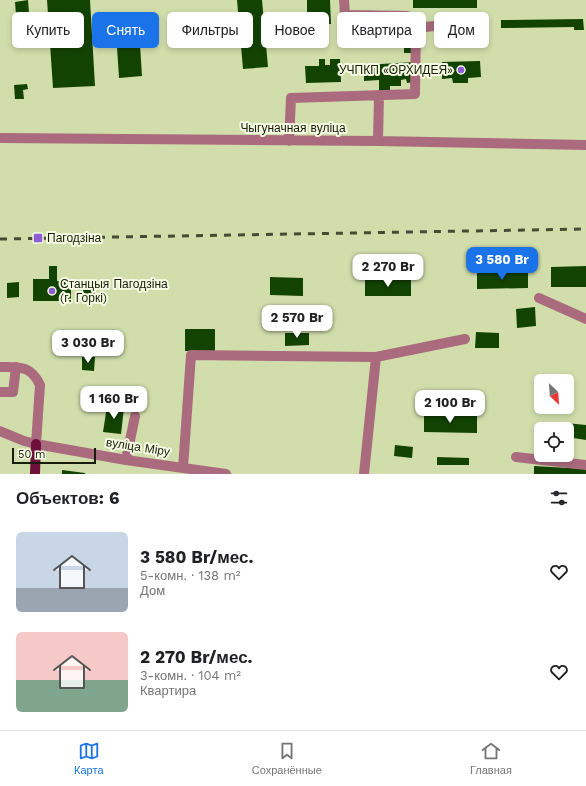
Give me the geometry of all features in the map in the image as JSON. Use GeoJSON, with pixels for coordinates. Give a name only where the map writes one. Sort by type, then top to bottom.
{"type":"FeatureCollection","features":[{"type":"Feature","properties":{"kind":"main road"},"geometry":{"type":"LineString","coordinates":[[35,474],[36,444]]}},
{"type":"Feature","properties":{"kind":"street"},"geometry":{"type":"LineString","coordinates":[[344,0],[345,12]]}},
{"type":"Feature","properties":{"kind":"street"},"geometry":{"type":"LineString","coordinates":[[290,141],[291,98],[415,94],[416,48]]}},
{"type":"Feature","properties":{"kind":"street"},"geometry":{"type":"LineString","coordinates":[[378,141],[379,95]]}},
{"type":"Feature","properties":{"kind":"street","name":"Чыгуначная вуліца"},"geometry":{"type":"LineString","coordinates":[[0,138],[378,141],[586,145]]}},
{"type":"Feature","properties":{"kind":"street"},"geometry":{"type":"LineString","coordinates":[[539,298],[586,319]]}},
{"type":"Feature","properties":{"kind":"street"},"geometry":{"type":"LineString","coordinates":[[183,468],[191,355],[376,357],[465,339]]}},
{"type":"Feature","properties":{"kind":"street"},"geometry":{"type":"LineString","coordinates":[[364,474],[376,357]]}},
{"type":"Feature","properties":{"kind":"street"},"geometry":{"type":"LineString","coordinates":[[0,367],[16,367],[30,370],[37,377],[40,385],[36,444]]}},
{"type":"Feature","properties":{"kind":"street"},"geometry":{"type":"LineString","coordinates":[[0,392],[12,392],[16,367]]}},
{"type":"Feature","properties":{"kind":"street"},"geometry":{"type":"LineString","coordinates":[[126,460],[134,416]]}},
{"type":"Feature","properties":{"kind":"street","name":"вуліца Міру"},"geometry":{"type":"LineString","coordinates":[[0,432],[36,444],[126,460],[226,474]]}},
{"type":"Feature","properties":{"kind":"street"},"geometry":{"type":"LineString","coordinates":[[516,457],[586,465]]}},
{"type":"Feature","properties":{"kind":"building"},"geometry":{"type":"Polygon","coordinates":[[[28,0],[29,12],[16,12],[15,2],[28,0]]]}},
{"type":"Feature","properties":{"kind":"building"},"geometry":{"type":"Polygon","coordinates":[[[47,0],[90,0],[95,86],[53,88],[50,48],[84,48],[84,12],[48,12],[47,0]]]}},
{"type":"Feature","properties":{"kind":"building"},"geometry":{"type":"Polygon","coordinates":[[[237,0],[262,0],[263,12],[261,12],[261,48],[266,48],[268,67],[243,69],[241,48],[253,48],[253,12],[238,12],[237,0]]]}},
{"type":"Feature","properties":{"kind":"building"},"geometry":{"type":"Polygon","coordinates":[[[307,0],[330,0],[331,24],[329,24],[329,12],[307,12],[307,0]]]}},
{"type":"Feature","properties":{"kind":"building"},"geometry":{"type":"Polygon","coordinates":[[[413,0],[477,0],[477,8],[413,8],[413,0]]]}},
{"type":"Feature","properties":{"kind":"building"},"geometry":{"type":"Polygon","coordinates":[[[583,19],[584,30],[574,30],[574,27],[501,28],[501,20],[583,19]]]}},
{"type":"Feature","properties":{"kind":"building"},"geometry":{"type":"Polygon","coordinates":[[[117,48],[140,48],[142,76],[119,78],[117,48]]]}},
{"type":"Feature","properties":{"kind":"building"},"geometry":{"type":"Polygon","coordinates":[[[404,48],[414,48],[414,53],[404,53],[404,48]]]}},
{"type":"Feature","properties":{"kind":"building"},"geometry":{"type":"Polygon","coordinates":[[[319,59],[325,59],[325,65],[330,65],[330,59],[340,59],[341,82],[306,83],[305,66],[319,66],[319,59]]]}},
{"type":"Feature","properties":{"kind":"building","name":"УЧПКП «ОРХИДЕЯ»"},"geometry":{"type":"Polygon","coordinates":[[[480,61],[481,77],[468,78],[468,83],[453,83],[452,78],[442,79],[442,62],[480,61]]]}},
{"type":"Feature","properties":{"kind":"building"},"geometry":{"type":"Polygon","coordinates":[[[414,62],[415,82],[407,83],[406,79],[401,80],[401,86],[390,86],[390,92],[379,92],[379,80],[364,81],[364,65],[414,62]]]}},
{"type":"Feature","properties":{"kind":"building"},"geometry":{"type":"Polygon","coordinates":[[[27,84],[28,89],[23,90],[24,99],[15,99],[14,85],[27,84]]]}},
{"type":"Feature","properties":{"kind":"building","name":"Станцыя Пагодзіна (г. Горкі)"},"geometry":{"type":"Polygon","coordinates":[[[49,266],[57,266],[57,281],[71,281],[71,301],[33,301],[33,279],[49,279],[49,266]]]}},
{"type":"Feature","properties":{"kind":"building"},"geometry":{"type":"Polygon","coordinates":[[[586,266],[586,287],[551,287],[551,267],[586,266]]]}},
{"type":"Feature","properties":{"kind":"building"},"geometry":{"type":"Polygon","coordinates":[[[477,273],[528,273],[528,288],[477,289],[477,273]]]}},
{"type":"Feature","properties":{"kind":"building"},"geometry":{"type":"Polygon","coordinates":[[[270,277],[303,278],[303,296],[270,295],[270,277]]]}},
{"type":"Feature","properties":{"kind":"building"},"geometry":{"type":"Polygon","coordinates":[[[365,280],[411,280],[411,296],[365,296],[365,280]]]}},
{"type":"Feature","properties":{"kind":"building"},"geometry":{"type":"Polygon","coordinates":[[[19,282],[19,297],[7,298],[7,283],[19,282]]]}},
{"type":"Feature","properties":{"kind":"building"},"geometry":{"type":"Polygon","coordinates":[[[83,283],[95,283],[95,294],[83,295],[83,283]]]}},
{"type":"Feature","properties":{"kind":"building"},"geometry":{"type":"Polygon","coordinates":[[[535,307],[536,326],[517,328],[516,309],[535,307]]]}},
{"type":"Feature","properties":{"kind":"building"},"geometry":{"type":"Polygon","coordinates":[[[185,329],[215,329],[215,351],[185,351],[185,329]]]}},
{"type":"Feature","properties":{"kind":"building"},"geometry":{"type":"Polygon","coordinates":[[[476,332],[499,333],[499,348],[475,348],[476,332]]]}},
{"type":"Feature","properties":{"kind":"building"},"geometry":{"type":"Polygon","coordinates":[[[285,333],[309,333],[309,345],[285,346],[285,333]]]}},
{"type":"Feature","properties":{"kind":"building"},"geometry":{"type":"Polygon","coordinates":[[[82,357],[95,357],[94,371],[82,370],[82,357]]]}},
{"type":"Feature","properties":{"kind":"building"},"geometry":{"type":"Polygon","coordinates":[[[107,406],[124,408],[121,434],[103,432],[107,406]]]}},
{"type":"Feature","properties":{"kind":"building"},"geometry":{"type":"Polygon","coordinates":[[[424,414],[477,415],[477,433],[424,432],[424,414]]]}},
{"type":"Feature","properties":{"kind":"building"},"geometry":{"type":"Polygon","coordinates":[[[574,424],[586,425],[586,440],[574,438],[574,424]]]}},
{"type":"Feature","properties":{"kind":"building"},"geometry":{"type":"Polygon","coordinates":[[[395,445],[413,447],[412,458],[394,456],[395,445]]]}},
{"type":"Feature","properties":{"kind":"building"},"geometry":{"type":"Polygon","coordinates":[[[437,457],[469,458],[469,465],[437,465],[437,457]]]}},
{"type":"Feature","properties":{"kind":"building"},"geometry":{"type":"Polygon","coordinates":[[[534,466],[586,469],[586,474],[534,474],[534,466]]]}},
{"type":"Feature","properties":{"kind":"building"},"geometry":{"type":"Polygon","coordinates":[[[62,470],[85,473],[85,474],[62,474],[62,470]]]}},
{"type":"Feature","properties":{"kind":"railway"},"geometry":{"type":"LineString","coordinates":[[0,239],[586,229]]}},
{"type":"Feature","properties":{"kind":"place","name":"УЧПКП «ОРХИДЕЯ»"},"geometry":{"type":"Point","coordinates":[461,70]}},
{"type":"Feature","properties":{"kind":"place","name":"Пагодзіна"},"geometry":{"type":"Point","coordinates":[38,238]}},
{"type":"Feature","properties":{"kind":"place","name":"Станцыя Пагодзіна (г. Горкі)"},"geometry":{"type":"Point","coordinates":[52,291]}}]}
